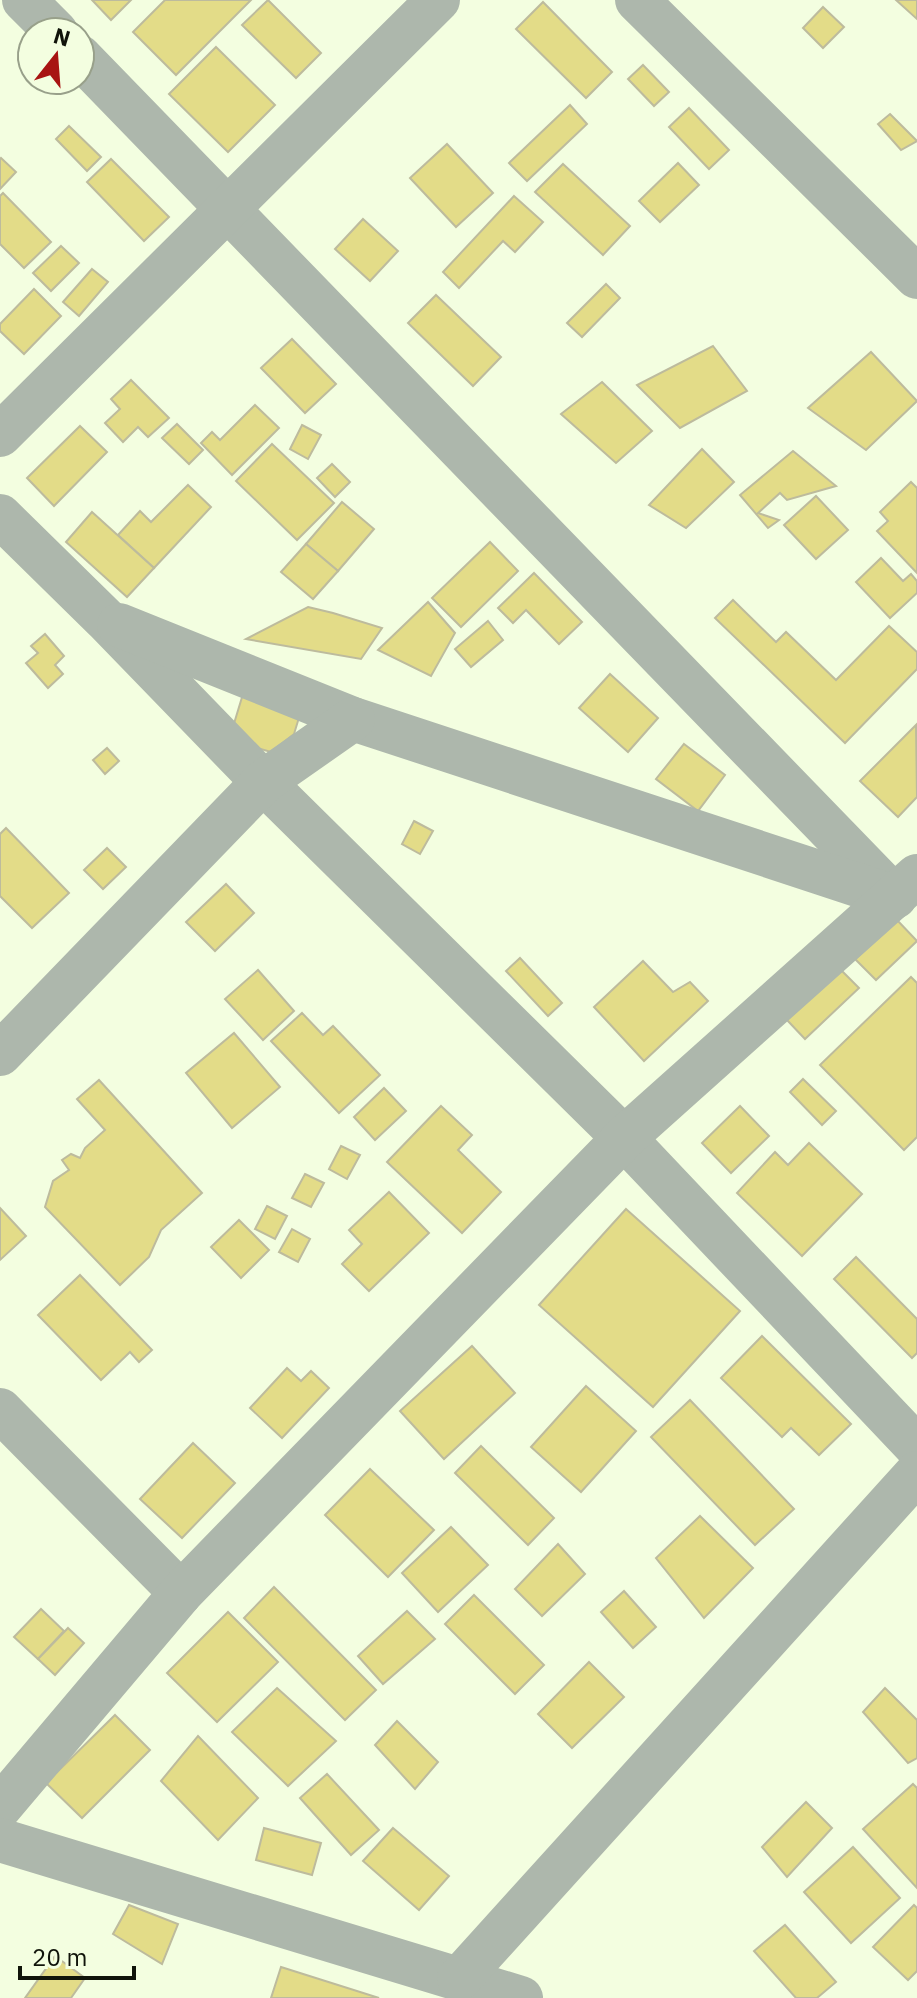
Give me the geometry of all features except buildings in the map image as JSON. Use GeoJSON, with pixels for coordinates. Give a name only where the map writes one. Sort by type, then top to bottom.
{"type":"FeatureCollection","features":[{"type":"Feature","properties":{"kind":"street"},"geometry":{"type":"LineString","coordinates":[[24,0],[40,16]]}},
{"type":"Feature","properties":{"kind":"street"},"geometry":{"type":"LineString","coordinates":[[0,435],[438,0]]}},
{"type":"Feature","properties":{"kind":"street"},"geometry":{"type":"LineString","coordinates":[[637,0],[917,277]]}},
{"type":"Feature","properties":{"kind":"street"},"geometry":{"type":"LineString","coordinates":[[96,73],[910,893]]}},
{"type":"Feature","properties":{"kind":"street"},"geometry":{"type":"LineString","coordinates":[[0,516],[263,782],[624,1138],[917,1447]]}},
{"type":"Feature","properties":{"kind":"street"},"geometry":{"type":"LineString","coordinates":[[106,620],[353,719],[910,893]]}},
{"type":"Feature","properties":{"kind":"street"},"geometry":{"type":"LineString","coordinates":[[0,1054],[263,782],[353,719]]}},
{"type":"Feature","properties":{"kind":"street"},"geometry":{"type":"LineString","coordinates":[[0,1807],[181,1593],[624,1138],[910,893]]}},
{"type":"Feature","properties":{"kind":"street"},"geometry":{"type":"LineString","coordinates":[[0,1410],[181,1593]]}},
{"type":"Feature","properties":{"kind":"street"},"geometry":{"type":"LineString","coordinates":[[459,1979],[917,1473]]}},
{"type":"Feature","properties":{"kind":"street"},"geometry":{"type":"LineString","coordinates":[[0,1840],[521,1998]]}}]}
